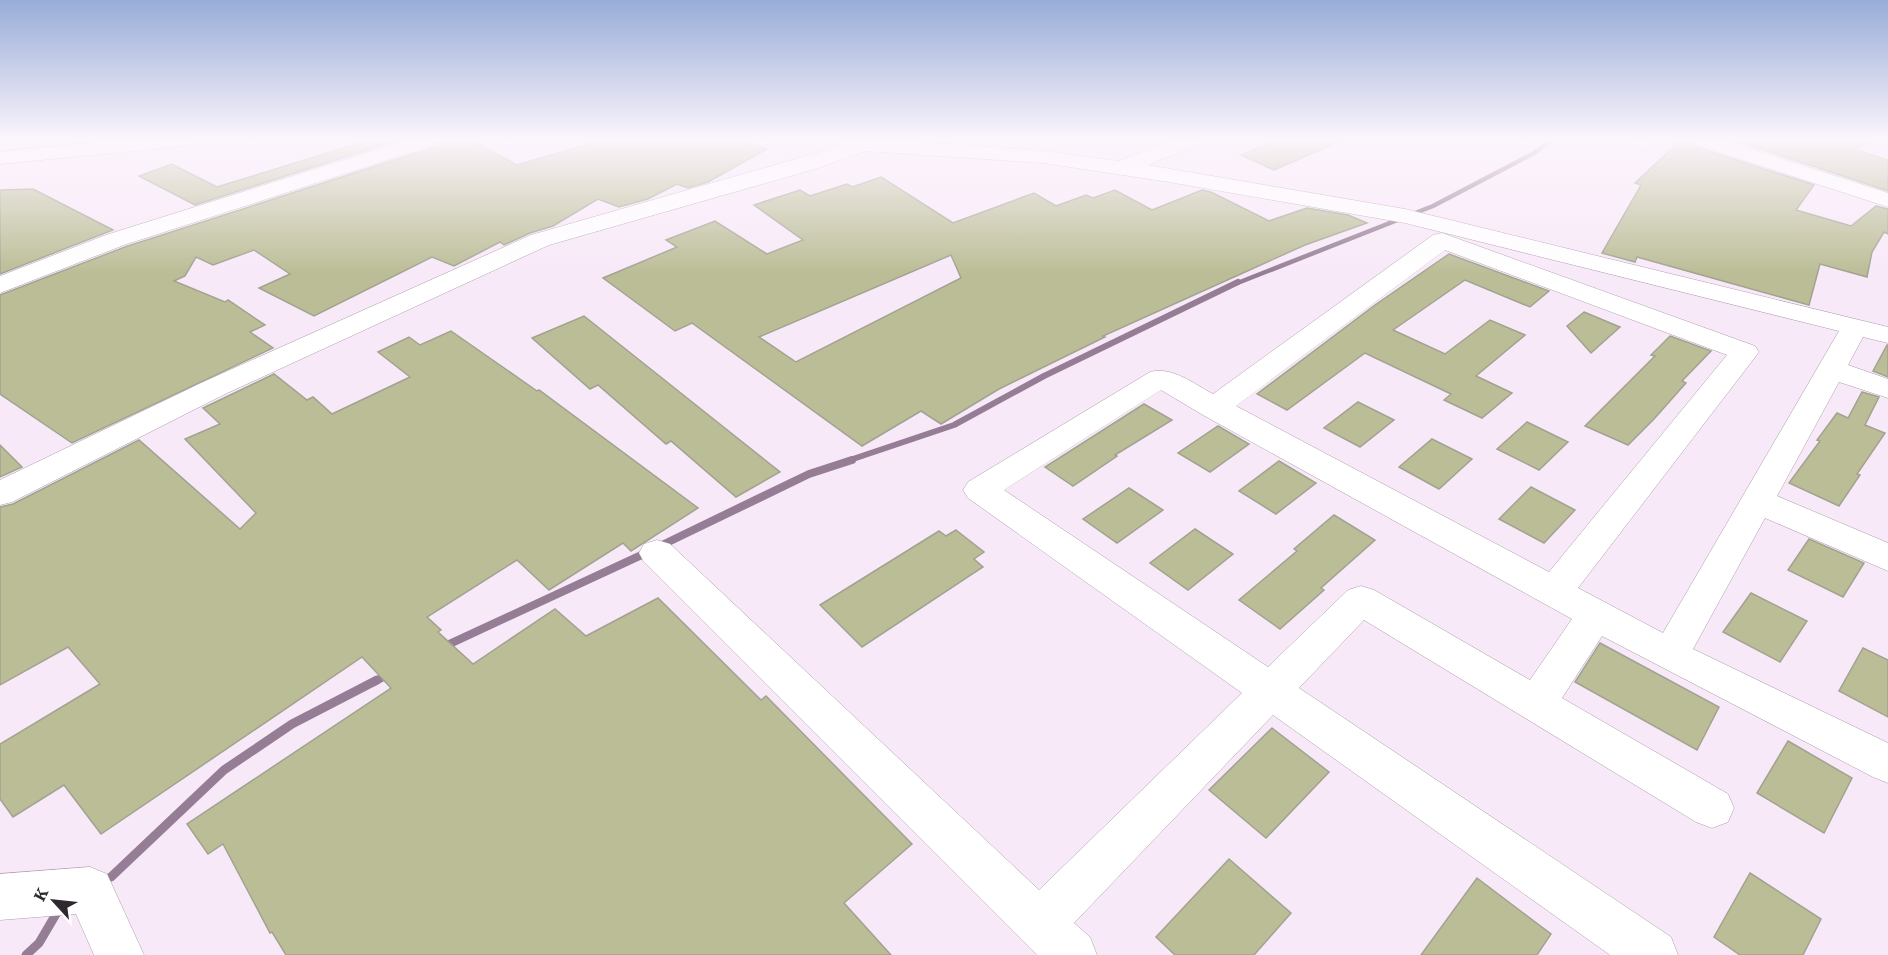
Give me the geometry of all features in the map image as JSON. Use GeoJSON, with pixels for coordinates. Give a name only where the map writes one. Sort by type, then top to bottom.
{"type":"FeatureCollection","features":[{"type":"Feature","properties":{"kind":"street"},"geometry":{"type":"LineString","coordinates":[[0,285],[115,240],[290,185]]}},
{"type":"Feature","properties":{"kind":"street"},"geometry":{"type":"LineString","coordinates":[[0,494],[212,389],[540,240],[735,185]]}},
{"type":"Feature","properties":{"kind":"street"},"geometry":{"type":"LineString","coordinates":[[1219,185],[1412,217],[1888,335]]}},
{"type":"Feature","properties":{"kind":"street"},"geometry":{"type":"LineString","coordinates":[[1840,185],[1888,200]]}},
{"type":"Feature","properties":{"kind":"street"},"geometry":{"type":"LineString","coordinates":[[1214,408],[1442,240],[1745,352]]}},
{"type":"Feature","properties":{"kind":"street"},"geometry":{"type":"LineString","coordinates":[[1554,592],[1745,352],[1774,307]]}},
{"type":"Feature","properties":{"kind":"street"},"geometry":{"type":"LineString","coordinates":[[1670,656],[1855,327]]}},
{"type":"Feature","properties":{"kind":"street"},"geometry":{"type":"LineString","coordinates":[[1831,369],[1888,389]]}},
{"type":"Feature","properties":{"kind":"street"},"geometry":{"type":"LineString","coordinates":[[1653,955],[980,490],[1160,378],[1670,656],[1888,764]]}},
{"type":"Feature","properties":{"kind":"street"},"geometry":{"type":"LineString","coordinates":[[1757,501],[1888,558]]}},
{"type":"Feature","properties":{"kind":"street"},"geometry":{"type":"LineString","coordinates":[[657,553],[1072,955]]}},
{"type":"Feature","properties":{"kind":"street"},"geometry":{"type":"LineString","coordinates":[[1040,923],[1361,600],[1712,808]]}},
{"type":"Feature","properties":{"kind":"street"},"geometry":{"type":"LineString","coordinates":[[1536,704],[1595,615]]}},
{"type":"Feature","properties":{"kind":"street"},"geometry":{"type":"LineString","coordinates":[[21,895],[90,890],[119,955]]}},
{"type":"Feature","properties":{"kind":"building"},"geometry":{"type":"Polygon","coordinates":[[[156,185],[212,185],[217,187],[225,185],[259,185],[195,205],[156,185]]]}},
{"type":"Feature","properties":{"kind":"building"},"geometry":{"type":"Polygon","coordinates":[[[318,185],[676,185],[648,199],[619,207],[598,199],[553,226],[504,245],[500,242],[454,266],[432,257],[314,316],[259,288],[290,274],[254,250],[213,265],[196,257],[185,276],[174,281],[225,302],[228,300],[265,325],[250,332],[273,348],[72,443],[0,394],[0,295],[125,247],[318,185]]]}},
{"type":"Feature","properties":{"kind":"building"},"geometry":{"type":"Polygon","coordinates":[[[679,185],[699,185],[688,188],[679,185]]]}},
{"type":"Feature","properties":{"kind":"building"},"geometry":{"type":"Polygon","coordinates":[[[848,185],[852,187],[859,185],[893,185],[953,223],[1034,193],[1056,206],[1086,195],[1093,198],[1115,190],[1152,210],[1202,190],[1211,192],[1269,221],[1307,208],[1348,215],[1367,223],[1305,245],[1103,336],[1105,337],[999,389],[941,424],[921,411],[862,446],[692,323],[675,331],[603,278],[677,247],[666,240],[715,221],[767,254],[803,240],[754,205],[800,190],[810,196],[848,185]],[[951,255],[759,337],[796,362],[961,278],[951,255]]]}},
{"type":"Feature","properties":{"kind":"building"},"geometry":{"type":"Polygon","coordinates":[[[1641,185],[1813,185],[1796,210],[1851,226],[1876,206],[1888,209],[1888,234],[1884,232],[1872,252],[1867,277],[1820,264],[1809,305],[1637,257],[1635,262],[1602,253],[1641,185]]]}},
{"type":"Feature","properties":{"kind":"building"},"geometry":{"type":"Polygon","coordinates":[[[1868,185],[1888,185],[1888,191],[1868,185]]]}},
{"type":"Feature","properties":{"kind":"building"},"geometry":{"type":"Polygon","coordinates":[[[33,189],[113,230],[0,274],[0,190],[33,189]]]}},
{"type":"Feature","properties":{"kind":"building"},"geometry":{"type":"Polygon","coordinates":[[[1449,254],[1549,291],[1530,307],[1465,280],[1393,330],[1445,354],[1490,320],[1525,335],[1476,376],[1512,393],[1482,418],[1444,400],[1451,394],[1365,353],[1287,410],[1257,394],[1375,305],[1449,254]]]}},
{"type":"Feature","properties":{"kind":"building"},"geometry":{"type":"Polygon","coordinates":[[[1584,312],[1620,327],[1591,353],[1567,326],[1584,312]]]}},
{"type":"Feature","properties":{"kind":"building"},"geometry":{"type":"Polygon","coordinates":[[[584,316],[780,472],[736,497],[671,441],[666,444],[598,385],[590,389],[532,338],[584,316]]]}},
{"type":"Feature","properties":{"kind":"building"},"geometry":{"type":"Polygon","coordinates":[[[451,331],[537,391],[539,390],[698,508],[631,551],[623,543],[549,590],[517,560],[427,617],[441,630],[438,632],[473,664],[555,609],[586,636],[658,598],[761,700],[766,696],[912,844],[844,903],[891,955],[286,955],[272,932],[270,933],[223,844],[208,854],[187,824],[391,688],[362,657],[101,834],[64,785],[13,817],[0,799],[0,744],[100,684],[68,647],[0,685],[0,507],[13,504],[139,440],[240,529],[256,513],[185,439],[220,424],[203,408],[274,374],[307,400],[313,397],[332,414],[410,377],[378,352],[409,337],[420,345],[451,331]]]}},
{"type":"Feature","properties":{"kind":"building"},"geometry":{"type":"Polygon","coordinates":[[[1670,336],[1711,351],[1682,381],[1686,383],[1654,419],[1628,445],[1585,426],[1655,356],[1651,355],[1670,336]]]}},
{"type":"Feature","properties":{"kind":"building"},"geometry":{"type":"Polygon","coordinates":[[[1888,345],[1888,377],[1873,371],[1888,345]]]}},
{"type":"Feature","properties":{"kind":"building"},"geometry":{"type":"Polygon","coordinates":[[[1862,392],[1879,397],[1865,425],[1885,433],[1857,474],[1860,475],[1839,506],[1789,483],[1820,441],[1817,440],[1837,413],[1848,418],[1862,392]]]}},
{"type":"Feature","properties":{"kind":"building"},"geometry":{"type":"Polygon","coordinates":[[[1358,402],[1394,420],[1360,447],[1324,428],[1358,402]]]}},
{"type":"Feature","properties":{"kind":"building"},"geometry":{"type":"Polygon","coordinates":[[[1144,404],[1172,420],[1115,455],[1117,456],[1073,486],[1045,467],[1144,404]]]}},
{"type":"Feature","properties":{"kind":"building"},"geometry":{"type":"Polygon","coordinates":[[[1527,422],[1568,442],[1539,470],[1497,449],[1527,422]]]}},
{"type":"Feature","properties":{"kind":"building"},"geometry":{"type":"Polygon","coordinates":[[[1218,426],[1249,444],[1210,472],[1178,453],[1218,426]]]}},
{"type":"Feature","properties":{"kind":"building"},"geometry":{"type":"Polygon","coordinates":[[[1432,439],[1472,459],[1439,489],[1399,467],[1432,439]]]}},
{"type":"Feature","properties":{"kind":"building"},"geometry":{"type":"Polygon","coordinates":[[[0,445],[22,467],[0,477],[0,445]]]}},
{"type":"Feature","properties":{"kind":"building"},"geometry":{"type":"Polygon","coordinates":[[[1279,461],[1316,483],[1276,514],[1239,491],[1279,461]]]}},
{"type":"Feature","properties":{"kind":"building"},"geometry":{"type":"Polygon","coordinates":[[[1531,487],[1575,510],[1544,543],[1499,519],[1531,487]]]}},
{"type":"Feature","properties":{"kind":"building"},"geometry":{"type":"Polygon","coordinates":[[[1129,488],[1163,510],[1117,543],[1083,519],[1129,488]]]}},
{"type":"Feature","properties":{"kind":"building"},"geometry":{"type":"Polygon","coordinates":[[[1334,515],[1375,540],[1321,588],[1324,590],[1280,629],[1239,600],[1297,551],[1294,549],[1334,515]]]}},
{"type":"Feature","properties":{"kind":"building"},"geometry":{"type":"Polygon","coordinates":[[[1195,529],[1233,554],[1188,590],[1150,563],[1195,529]]]}},
{"type":"Feature","properties":{"kind":"building"},"geometry":{"type":"Polygon","coordinates":[[[956,530],[984,552],[974,559],[983,567],[862,647],[820,605],[939,531],[946,536],[956,530]]]}},
{"type":"Feature","properties":{"kind":"building"},"geometry":{"type":"Polygon","coordinates":[[[1809,539],[1864,563],[1843,597],[1788,570],[1809,539]]]}},
{"type":"Feature","properties":{"kind":"building"},"geometry":{"type":"Polygon","coordinates":[[[1751,593],[1807,621],[1780,662],[1723,632],[1751,593]]]}},
{"type":"Feature","properties":{"kind":"building"},"geometry":{"type":"Polygon","coordinates":[[[1600,643],[1719,707],[1697,750],[1575,682],[1600,643]]]}},
{"type":"Feature","properties":{"kind":"building"},"geometry":{"type":"Polygon","coordinates":[[[1863,648],[1888,660],[1888,717],[1839,691],[1863,648]]]}},
{"type":"Feature","properties":{"kind":"building"},"geometry":{"type":"Polygon","coordinates":[[[1272,728],[1329,772],[1266,838],[1209,790],[1272,728]]]}},
{"type":"Feature","properties":{"kind":"building"},"geometry":{"type":"Polygon","coordinates":[[[1788,741],[1852,778],[1824,833],[1757,793],[1788,741]]]}},
{"type":"Feature","properties":{"kind":"building"},"geometry":{"type":"Polygon","coordinates":[[[1229,859],[1291,913],[1254,955],[1175,955],[1156,937],[1229,859]]]}},
{"type":"Feature","properties":{"kind":"building"},"geometry":{"type":"Polygon","coordinates":[[[1750,873],[1821,919],[1803,955],[1740,955],[1714,937],[1750,873]]]}},
{"type":"Feature","properties":{"kind":"building"},"geometry":{"type":"Polygon","coordinates":[[[1477,878],[1551,934],[1537,955],[1421,955],[1477,878]]]}},
{"type":"Feature","properties":{"kind":"waterway"},"geometry":{"type":"LineString","coordinates":[[1235,284],[1433,206],[1474,185]]}},
{"type":"Feature","properties":{"kind":"waterway"},"geometry":{"type":"LineString","coordinates":[[847,461],[954,425],[1044,376],[1238,282]]}},
{"type":"Feature","properties":{"kind":"waterway"},"geometry":{"type":"LineString","coordinates":[[660,546],[809,474],[852,460]]}},
{"type":"Feature","properties":{"kind":"waterway"},"geometry":{"type":"LineString","coordinates":[[443,647],[648,552]]}},
{"type":"Feature","properties":{"kind":"waterway"},"geometry":{"type":"LineString","coordinates":[[374,682],[387,675]]}},
{"type":"Feature","properties":{"kind":"waterway"},"geometry":{"type":"LineString","coordinates":[[102,881],[111,877],[224,770],[292,724],[377,680]]}},
{"type":"Feature","properties":{"kind":"waterway"},"geometry":{"type":"LineString","coordinates":[[26,955],[39,943],[59,909]]}}]}
